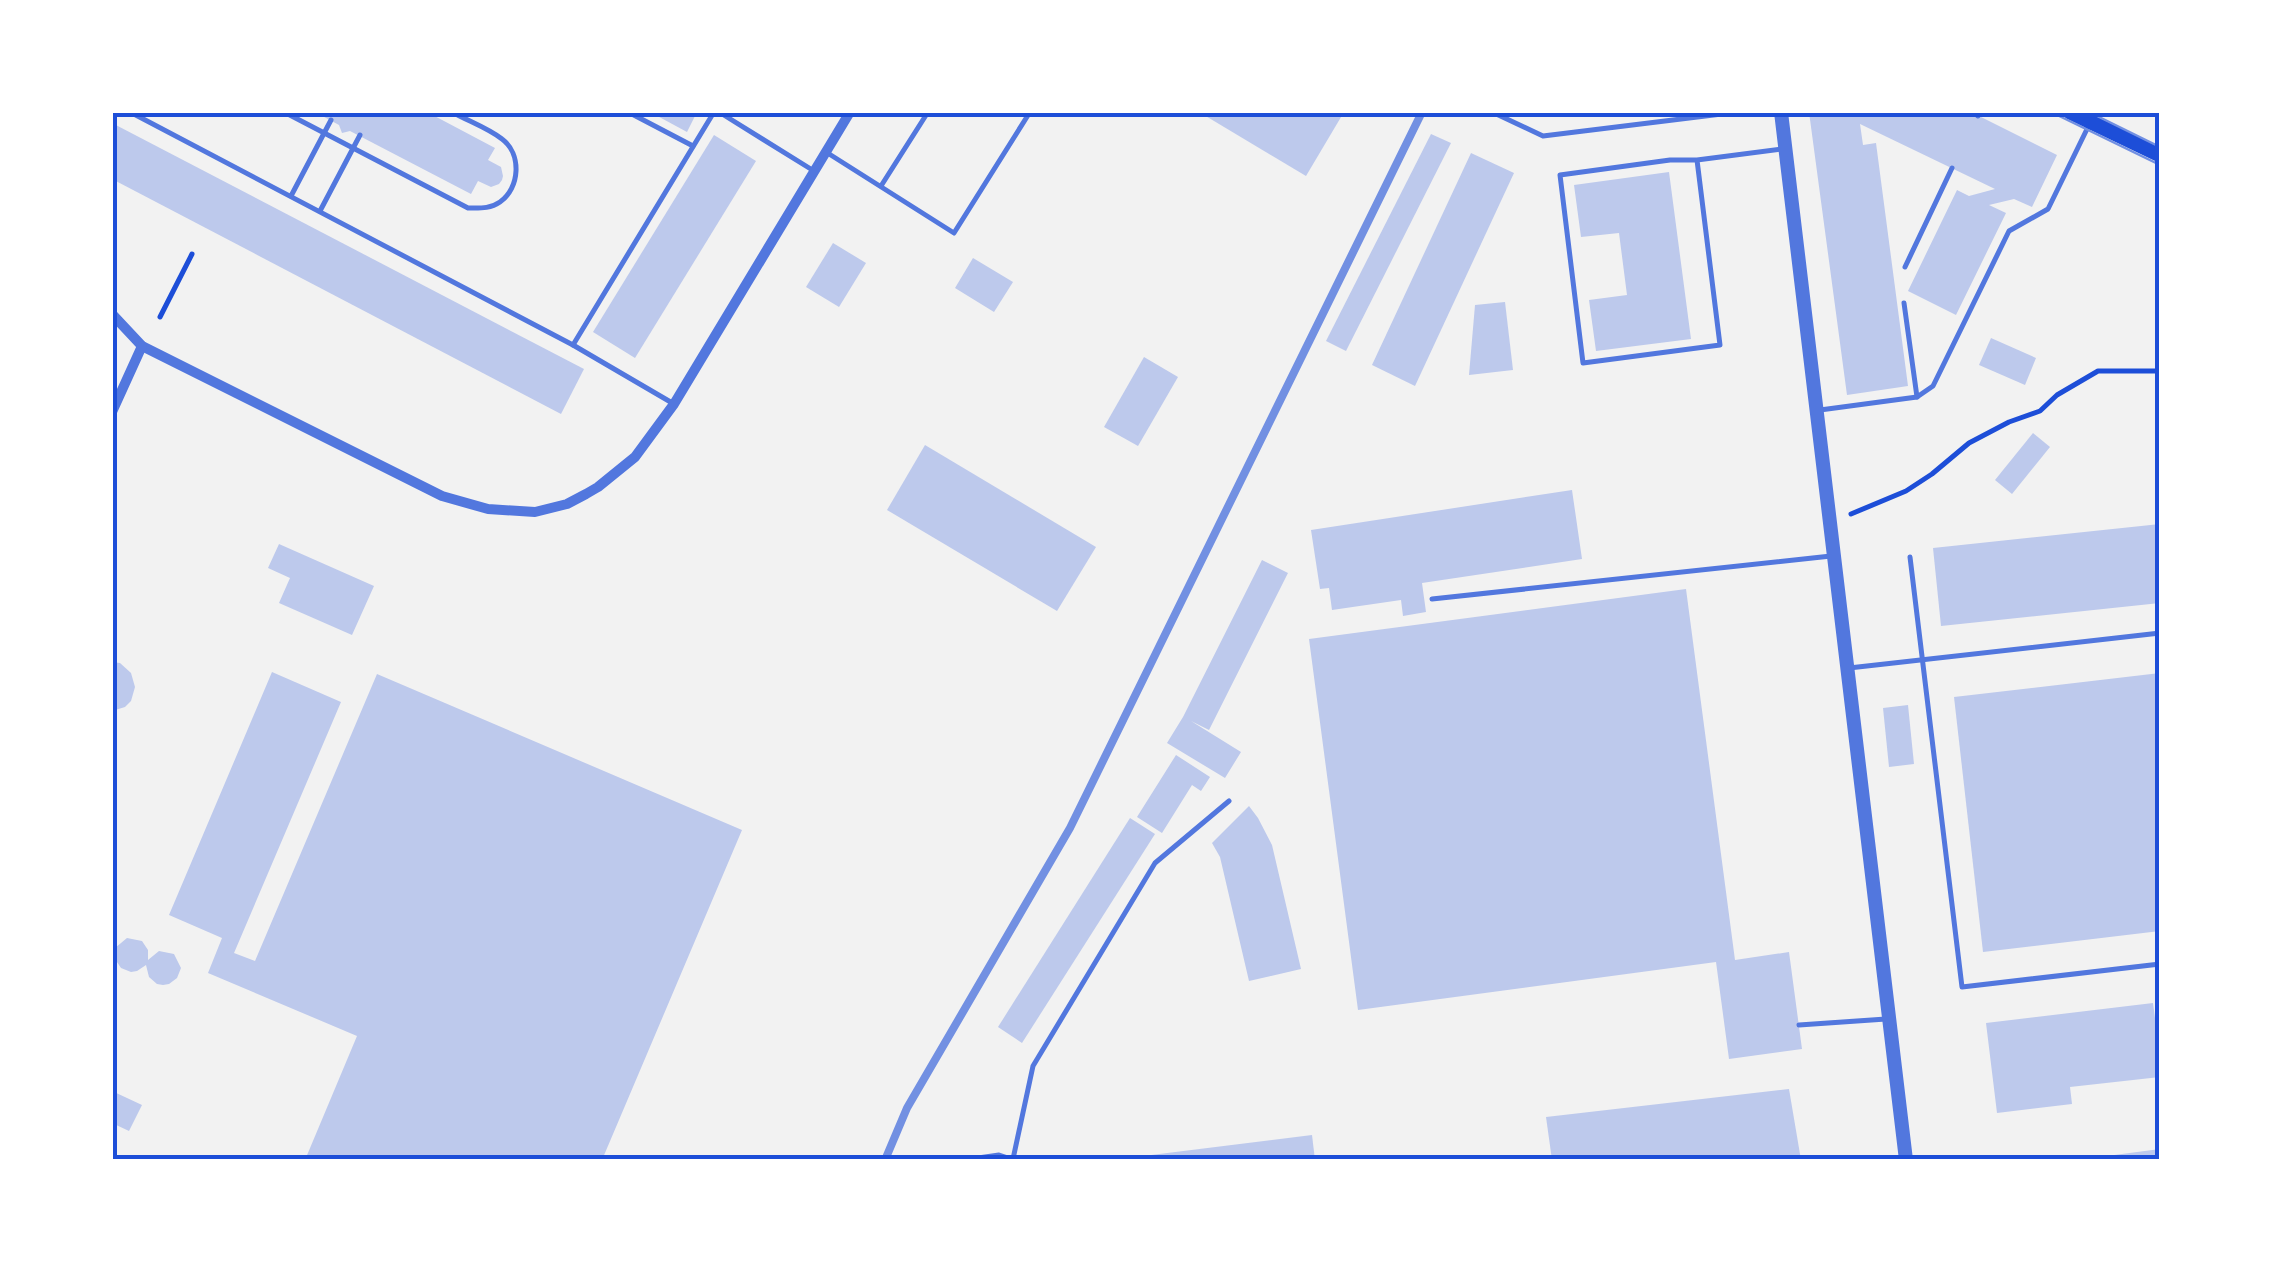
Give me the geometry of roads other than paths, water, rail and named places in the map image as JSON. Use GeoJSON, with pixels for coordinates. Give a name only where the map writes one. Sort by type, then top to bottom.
{"type":"FeatureCollection","features":[{"type":"Feature","properties":{"kind":"main road"},"geometry":{"type":"LineString","coordinates":[[2070,112],[2159,154]]}},
{"type":"Feature","properties":{"kind":"street"},"geometry":{"type":"LineString","coordinates":[[112,314],[142,346],[442,496],[488,508],[535,512],[567,504],[598,488],[635,456],[674,404],[850,112]]}},
{"type":"Feature","properties":{"kind":"street"},"geometry":{"type":"LineString","coordinates":[[1781,112],[1906,1160]]}},
{"type":"Feature","properties":{"kind":"street"},"geometry":{"type":"LineString","coordinates":[[112,412],[142,346]]}},
{"type":"Feature","properties":{"kind":"lane"},"geometry":{"type":"LineString","coordinates":[[130,112],[573,345],[674,404]]}},
{"type":"Feature","properties":{"kind":"lane"},"geometry":{"type":"LineString","coordinates":[[284,112],[468,208],[486,208],[502,201],[513,188],[517,171],[514,154],[504,140],[452,112]]}},
{"type":"Feature","properties":{"kind":"lane"},"geometry":{"type":"LineString","coordinates":[[628,112],[693,146]]}},
{"type":"Feature","properties":{"kind":"lane"},"geometry":{"type":"LineString","coordinates":[[573,345],[716,112],[814,171]]}},
{"type":"Feature","properties":{"kind":"lane"},"geometry":{"type":"LineString","coordinates":[[881,186],[928,112]]}},
{"type":"Feature","properties":{"kind":"lane"},"geometry":{"type":"LineString","coordinates":[[826,152],[954,233],[1030,112]]}},
{"type":"Feature","properties":{"kind":"lane"},"geometry":{"type":"LineString","coordinates":[[1492,112],[1542,136],[1738,112]]}},
{"type":"Feature","properties":{"kind":"lane"},"geometry":{"type":"LineString","coordinates":[[1658,112],[1658,122]]}},
{"type":"Feature","properties":{"kind":"lane"},"geometry":{"type":"LineString","coordinates":[[291,196],[330,120]]}},
{"type":"Feature","properties":{"kind":"lane"},"geometry":{"type":"LineString","coordinates":[[1816,411],[1917,398],[1933,386],[2008,230],[2048,209],[2090,122]]}},
{"type":"Feature","properties":{"kind":"lane"},"geometry":{"type":"LineString","coordinates":[[320,212],[360,136]]}},
{"type":"Feature","properties":{"kind":"lane"},"geometry":{"type":"LineString","coordinates":[[1697,160],[1720,345],[1583,363],[1560,175],[1785,148]]}},
{"type":"Feature","properties":{"kind":"lane"},"geometry":{"type":"LineString","coordinates":[[1905,267],[1952,168]]}},
{"type":"Feature","properties":{"kind":"lane"},"geometry":{"type":"LineString","coordinates":[[1904,304],[1917,398]]}},
{"type":"Feature","properties":{"kind":"lane"},"geometry":{"type":"LineString","coordinates":[[1432,599],[1834,556]]}},
{"type":"Feature","properties":{"kind":"lane"},"geometry":{"type":"LineString","coordinates":[[1910,557],[1962,987],[2160,964]]}},
{"type":"Feature","properties":{"kind":"lane"},"geometry":{"type":"LineString","coordinates":[[1847,668],[2160,633]]}},
{"type":"Feature","properties":{"kind":"lane"},"geometry":{"type":"LineString","coordinates":[[964,1160],[998,1154],[1014,1159],[1033,1066],[1155,863],[1229,801]]}},
{"type":"Feature","properties":{"kind":"lane"},"geometry":{"type":"LineString","coordinates":[[1799,1025],[1889,1019]]}},
{"type":"Feature","properties":{"kind":"tram line"},"geometry":{"type":"LineString","coordinates":[[2051,112],[2160,165]]}},
{"type":"Feature","properties":{"kind":"tram line"},"geometry":{"type":"LineString","coordinates":[[2089,112],[2160,147]]}},
{"type":"Feature","properties":{"kind":"railway"},"geometry":{"type":"LineString","coordinates":[[885,1160],[907,1108],[1070,828],[1422,112]]}}]}
